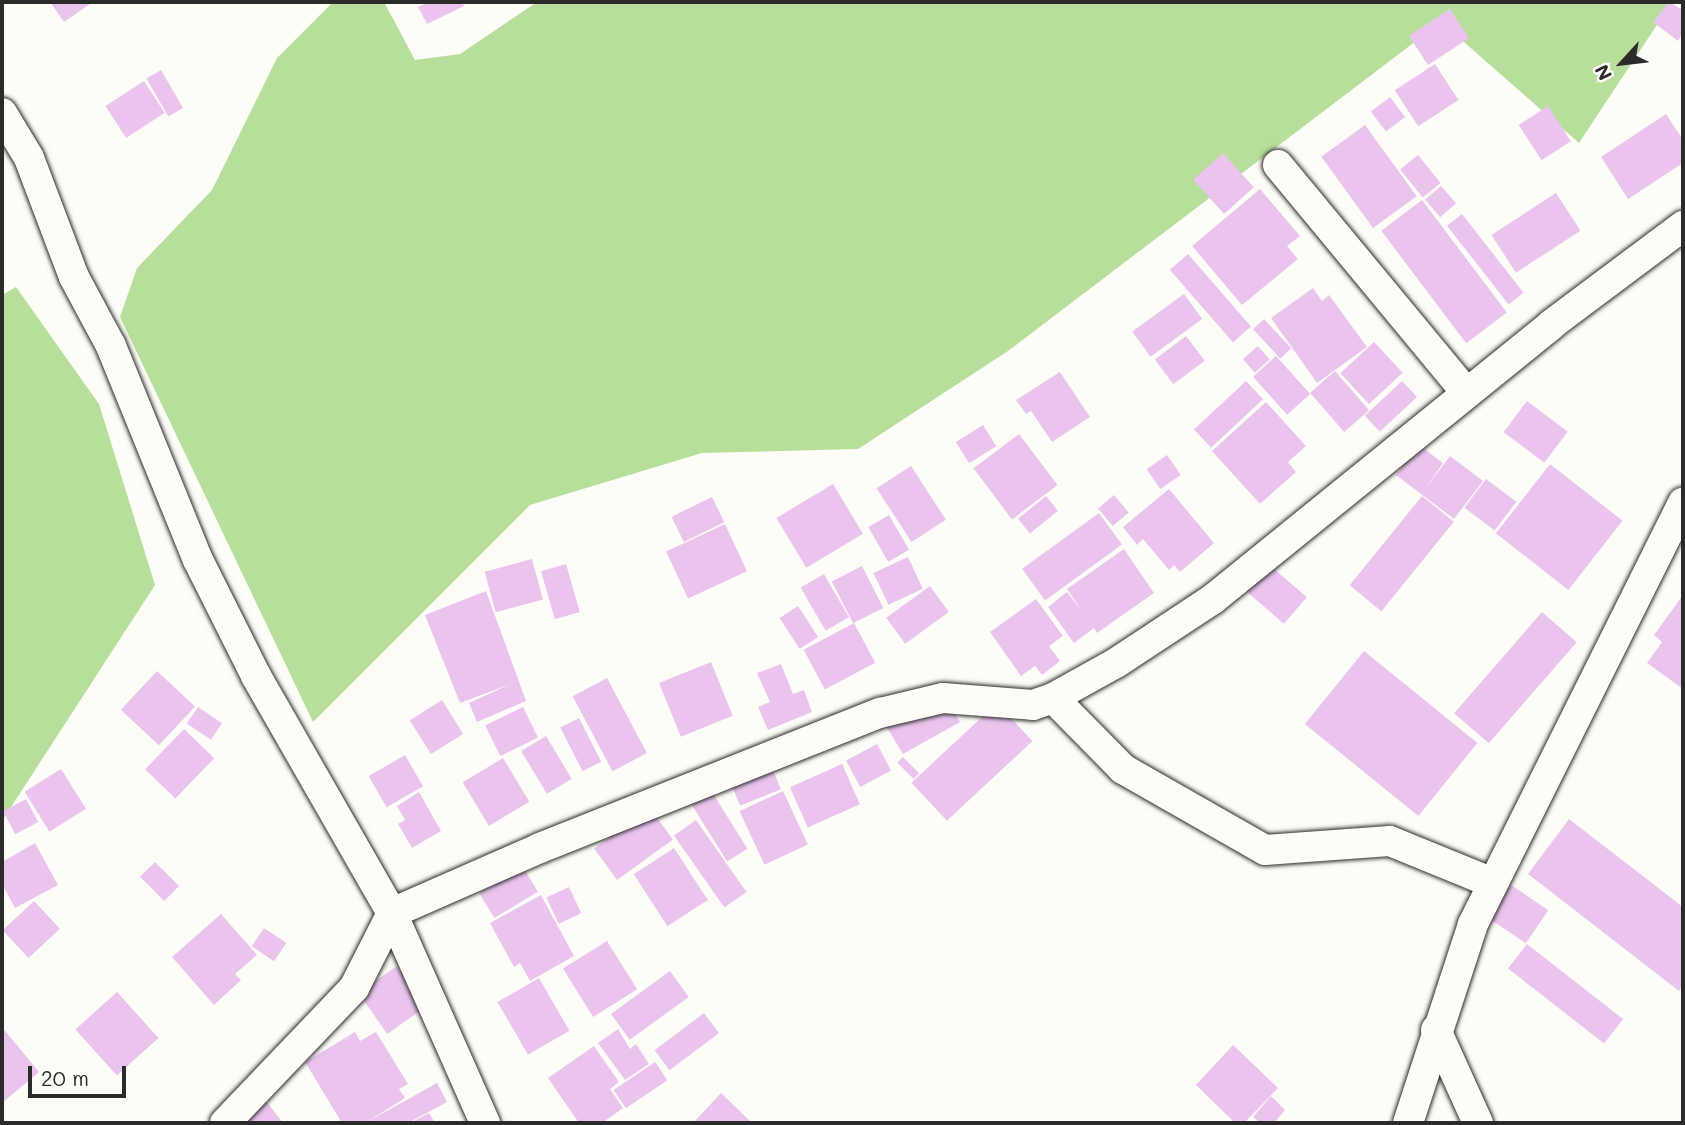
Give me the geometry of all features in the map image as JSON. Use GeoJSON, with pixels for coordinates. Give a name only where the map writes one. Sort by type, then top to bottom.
{"type":"FeatureCollection","features":[{"type":"Feature","properties":{"kind":"street"},"geometry":{"type":"LineString","coordinates":[[2,113],[29,158],[74,277],[160,458],[198,560],[256,676],[392,912],[485,1123]]}},
{"type":"Feature","properties":{"kind":"street"},"geometry":{"type":"LineString","coordinates":[[1278,165],[1466,392]]}},
{"type":"Feature","properties":{"kind":"street"},"geometry":{"type":"LineString","coordinates":[[225,1123],[354,988],[392,912],[540,848],[880,713],[943,698],[1033,705],[1053,698],[1116,663],[1213,600],[1466,392],[1683,226]]}},
{"type":"Feature","properties":{"kind":"street"},"geometry":{"type":"LineString","coordinates":[[1408,1123],[1436,1030],[1493,883],[1683,502]]}},
{"type":"Feature","properties":{"kind":"street"},"geometry":{"type":"LineString","coordinates":[[1053,698],[1123,769],[1265,850],[1390,841],[1493,883]]}},
{"type":"Feature","properties":{"kind":"street"},"geometry":{"type":"LineString","coordinates":[[1436,1030],[1478,1123]]}},
{"type":"Feature","properties":{"kind":"green space"},"geometry":{"type":"Polygon","coordinates":[[[333,2],[384,2],[415,60],[460,54],[537,2],[1672,2],[1579,143],[1441,22],[1008,351],[858,449],[702,453],[530,505],[313,722],[120,317],[137,268],[212,190],[277,58],[333,2]]]}},
{"type":"Feature","properties":{"kind":"green space"},"geometry":{"type":"Polygon","coordinates":[[[16,287],[99,404],[155,585],[2,821],[2,295],[16,287]]]}},
{"type":"Feature","properties":{"kind":"building"},"geometry":{"type":"Polygon","coordinates":[[[50,2],[89,2],[90,4],[64,22],[50,2]]]}},
{"type":"Feature","properties":{"kind":"building"},"geometry":{"type":"Polygon","coordinates":[[[429,2],[462,2],[464,6],[427,24],[418,7],[429,2]]]}},
{"type":"Feature","properties":{"kind":"building"},"geometry":{"type":"Polygon","coordinates":[[[1669,2],[1683,10],[1683,33],[1678,41],[1653,22],[1669,2]]]}},
{"type":"Feature","properties":{"kind":"building"},"geometry":{"type":"Polygon","coordinates":[[[1450,9],[1469,38],[1428,65],[1409,36],[1450,9]]]}},
{"type":"Feature","properties":{"kind":"building"},"geometry":{"type":"Polygon","coordinates":[[[1435,64],[1458,100],[1418,126],[1395,90],[1435,64]]]}},
{"type":"Feature","properties":{"kind":"building"},"geometry":{"type":"Polygon","coordinates":[[[161,70],[183,108],[168,117],[146,78],[161,70]]]}},
{"type":"Feature","properties":{"kind":"building"},"geometry":{"type":"Polygon","coordinates":[[[144,81],[165,113],[126,138],[105,106],[144,81]]]}},
{"type":"Feature","properties":{"kind":"building"},"geometry":{"type":"Polygon","coordinates":[[[1390,97],[1405,117],[1386,131],[1371,111],[1390,97]]]}},
{"type":"Feature","properties":{"kind":"building"},"geometry":{"type":"Polygon","coordinates":[[[1548,106],[1571,141],[1542,160],[1519,125],[1548,106]]]}},
{"type":"Feature","properties":{"kind":"building"},"geometry":{"type":"Polygon","coordinates":[[[1666,114],[1683,140],[1683,163],[1628,199],[1601,157],[1666,114]]]}},
{"type":"Feature","properties":{"kind":"building"},"geometry":{"type":"Polygon","coordinates":[[[1365,125],[1417,196],[1373,228],[1321,157],[1365,125]]]}},
{"type":"Feature","properties":{"kind":"building"},"geometry":{"type":"Polygon","coordinates":[[[1223,153],[1254,187],[1224,214],[1193,180],[1223,153]]]}},
{"type":"Feature","properties":{"kind":"building"},"geometry":{"type":"Polygon","coordinates":[[[1418,155],[1441,183],[1423,197],[1400,169],[1418,155]]]}},
{"type":"Feature","properties":{"kind":"building"},"geometry":{"type":"Polygon","coordinates":[[[1441,186],[1456,203],[1440,217],[1425,200],[1441,186]]]}},
{"type":"Feature","properties":{"kind":"building"},"geometry":{"type":"Polygon","coordinates":[[[1260,189],[1300,236],[1287,246],[1298,259],[1242,305],[1192,246],[1260,189]]]}},
{"type":"Feature","properties":{"kind":"building"},"geometry":{"type":"Polygon","coordinates":[[[1556,193],[1581,231],[1516,273],[1491,235],[1556,193]]]}},
{"type":"Feature","properties":{"kind":"building"},"geometry":{"type":"Polygon","coordinates":[[[1422,200],[1507,313],[1466,343],[1381,231],[1422,200]]]}},
{"type":"Feature","properties":{"kind":"building"},"geometry":{"type":"Polygon","coordinates":[[[1462,214],[1524,293],[1509,304],[1447,226],[1462,214]]]}},
{"type":"Feature","properties":{"kind":"building"},"geometry":{"type":"Polygon","coordinates":[[[1188,254],[1251,326],[1233,342],[1170,270],[1188,254]]]}},
{"type":"Feature","properties":{"kind":"building"},"geometry":{"type":"Polygon","coordinates":[[[1313,288],[1322,301],[1329,295],[1367,347],[1317,383],[1271,318],[1313,288]]]}},
{"type":"Feature","properties":{"kind":"building"},"geometry":{"type":"Polygon","coordinates":[[[1184,294],[1202,319],[1150,357],[1132,332],[1184,294]]]}},
{"type":"Feature","properties":{"kind":"building"},"geometry":{"type":"Polygon","coordinates":[[[1264,319],[1291,348],[1280,358],[1253,329],[1264,319]]]}},
{"type":"Feature","properties":{"kind":"building"},"geometry":{"type":"Polygon","coordinates":[[[1186,336],[1205,361],[1174,384],[1155,359],[1186,336]]]}},
{"type":"Feature","properties":{"kind":"building"},"geometry":{"type":"Polygon","coordinates":[[[1374,342],[1403,373],[1369,404],[1340,373],[1374,342]]]}},
{"type":"Feature","properties":{"kind":"building"},"geometry":{"type":"Polygon","coordinates":[[[1258,346],[1270,360],[1255,373],[1243,359],[1258,346]]]}},
{"type":"Feature","properties":{"kind":"building"},"geometry":{"type":"Polygon","coordinates":[[[1276,356],[1310,394],[1287,415],[1253,377],[1276,356]]]}},
{"type":"Feature","properties":{"kind":"building"},"geometry":{"type":"Polygon","coordinates":[[[1335,371],[1369,410],[1344,432],[1310,393],[1335,371]]]}},
{"type":"Feature","properties":{"kind":"building"},"geometry":{"type":"Polygon","coordinates":[[[1060,372],[1090,417],[1052,442],[1031,411],[1026,414],[1016,400],[1060,372]]]}},
{"type":"Feature","properties":{"kind":"building"},"geometry":{"type":"Polygon","coordinates":[[[1246,381],[1263,399],[1211,448],[1194,429],[1246,381]]]}},
{"type":"Feature","properties":{"kind":"building"},"geometry":{"type":"Polygon","coordinates":[[[1402,381],[1417,397],[1380,432],[1365,416],[1402,381]]]}},
{"type":"Feature","properties":{"kind":"building"},"geometry":{"type":"Polygon","coordinates":[[[1527,401],[1568,432],[1544,463],[1504,432],[1527,401]]]}},
{"type":"Feature","properties":{"kind":"building"},"geometry":{"type":"Polygon","coordinates":[[[1266,402],[1306,446],[1288,462],[1296,472],[1260,504],[1212,451],[1266,402]]]}},
{"type":"Feature","properties":{"kind":"building"},"geometry":{"type":"Polygon","coordinates":[[[983,425],[996,446],[969,463],[956,442],[983,425]]]}},
{"type":"Feature","properties":{"kind":"building"},"geometry":{"type":"Polygon","coordinates":[[[1019,434],[1058,485],[1012,519],[973,468],[1019,434]]]}},
{"type":"Feature","properties":{"kind":"building"},"geometry":{"type":"Polygon","coordinates":[[[1419,445],[1443,463],[1426,488],[1450,456],[1483,481],[1454,519],[1396,475],[1419,445]]]}},
{"type":"Feature","properties":{"kind":"building"},"geometry":{"type":"Polygon","coordinates":[[[1167,455],[1181,475],[1160,489],[1147,469],[1167,455]]]}},
{"type":"Feature","properties":{"kind":"building"},"geometry":{"type":"Polygon","coordinates":[[[1550,464],[1622,521],[1568,590],[1496,533],[1550,464]]]}},
{"type":"Feature","properties":{"kind":"building"},"geometry":{"type":"Polygon","coordinates":[[[911,466],[946,520],[911,542],[877,488],[911,466]]]}},
{"type":"Feature","properties":{"kind":"building"},"geometry":{"type":"Polygon","coordinates":[[[1486,479],[1516,502],[1495,531],[1464,508],[1486,479]]]}},
{"type":"Feature","properties":{"kind":"building"},"geometry":{"type":"Polygon","coordinates":[[[833,484],[863,534],[806,568],[776,518],[833,484]]]}},
{"type":"Feature","properties":{"kind":"building"},"geometry":{"type":"Polygon","coordinates":[[[1169,489],[1214,543],[1180,572],[1174,565],[1169,570],[1143,539],[1137,545],[1123,527],[1169,489]]]}},
{"type":"Feature","properties":{"kind":"building"},"geometry":{"type":"Polygon","coordinates":[[[1114,495],[1129,513],[1113,526],[1098,508],[1114,495]]]}},
{"type":"Feature","properties":{"kind":"building"},"geometry":{"type":"Polygon","coordinates":[[[1046,496],[1058,511],[1030,533],[1018,519],[1046,496]]]}},
{"type":"Feature","properties":{"kind":"building"},"geometry":{"type":"Polygon","coordinates":[[[1422,496],[1454,522],[1381,611],[1350,585],[1422,496]]]}},
{"type":"Feature","properties":{"kind":"building"},"geometry":{"type":"Polygon","coordinates":[[[712,497],[724,522],[684,542],[672,517],[712,497]]]}},
{"type":"Feature","properties":{"kind":"building"},"geometry":{"type":"Polygon","coordinates":[[[1099,513],[1122,545],[1045,600],[1022,569],[1099,513]]]}},
{"type":"Feature","properties":{"kind":"building"},"geometry":{"type":"Polygon","coordinates":[[[889,515],[909,550],[888,562],[868,527],[889,515]]]}},
{"type":"Feature","properties":{"kind":"building"},"geometry":{"type":"Polygon","coordinates":[[[725,524],[747,571],[688,599],[666,551],[725,524]]]}},
{"type":"Feature","properties":{"kind":"building"},"geometry":{"type":"Polygon","coordinates":[[[1124,549],[1154,593],[1097,633],[1094,628],[1074,643],[1048,607],[1067,592],[1082,611],[1067,589],[1124,549]]]}},
{"type":"Feature","properties":{"kind":"building"},"geometry":{"type":"Polygon","coordinates":[[[1257,554],[1307,597],[1284,624],[1234,580],[1257,554]]]}},
{"type":"Feature","properties":{"kind":"building"},"geometry":{"type":"Polygon","coordinates":[[[908,557],[923,589],[888,605],[874,573],[908,557]]]}},
{"type":"Feature","properties":{"kind":"building"},"geometry":{"type":"Polygon","coordinates":[[[532,559],[543,600],[496,612],[485,572],[532,559]]]}},
{"type":"Feature","properties":{"kind":"building"},"geometry":{"type":"Polygon","coordinates":[[[566,564],[580,612],[555,619],[541,571],[566,564]]]}},
{"type":"Feature","properties":{"kind":"building"},"geometry":{"type":"Polygon","coordinates":[[[862,566],[883,608],[853,623],[832,581],[862,566]]]}},
{"type":"Feature","properties":{"kind":"building"},"geometry":{"type":"Polygon","coordinates":[[[824,574],[849,617],[826,631],[801,588],[824,574]]]}},
{"type":"Feature","properties":{"kind":"building"},"geometry":{"type":"Polygon","coordinates":[[[930,586],[949,612],[905,644],[886,618],[930,586]]]}},
{"type":"Feature","properties":{"kind":"building"},"geometry":{"type":"Polygon","coordinates":[[[486,591],[526,701],[477,722],[469,703],[513,683],[460,703],[425,615],[486,591]]]}},
{"type":"Feature","properties":{"kind":"building"},"geometry":{"type":"Polygon","coordinates":[[[1683,595],[1683,689],[1647,663],[1662,642],[1654,635],[1683,595]]]}},
{"type":"Feature","properties":{"kind":"building"},"geometry":{"type":"Polygon","coordinates":[[[1036,599],[1063,636],[1049,646],[1060,661],[1042,675],[1035,666],[1021,676],[990,632],[1036,599]]]}},
{"type":"Feature","properties":{"kind":"building"},"geometry":{"type":"Polygon","coordinates":[[[798,606],[818,637],[800,649],[780,618],[798,606]]]}},
{"type":"Feature","properties":{"kind":"building"},"geometry":{"type":"Polygon","coordinates":[[[1542,612],[1577,642],[1489,743],[1454,713],[1542,612]]]}},
{"type":"Feature","properties":{"kind":"building"},"geometry":{"type":"Polygon","coordinates":[[[854,623],[875,663],[825,689],[804,650],[854,623]]]}},
{"type":"Feature","properties":{"kind":"building"},"geometry":{"type":"Polygon","coordinates":[[[1364,651],[1477,743],[1418,816],[1305,724],[1364,651]]]}},
{"type":"Feature","properties":{"kind":"building"},"geometry":{"type":"Polygon","coordinates":[[[711,662],[733,716],[681,737],[659,683],[711,662]]]}},
{"type":"Feature","properties":{"kind":"building"},"geometry":{"type":"Polygon","coordinates":[[[781,664],[793,694],[804,690],[812,712],[768,730],[758,707],[770,702],[757,673],[781,664]]]}},
{"type":"Feature","properties":{"kind":"building"},"geometry":{"type":"Polygon","coordinates":[[[157,671],[195,706],[159,745],[121,710],[157,671]]]}},
{"type":"Feature","properties":{"kind":"building"},"geometry":{"type":"Polygon","coordinates":[[[607,678],[647,753],[612,771],[573,696],[607,678]]]}},
{"type":"Feature","properties":{"kind":"building"},"geometry":{"type":"Polygon","coordinates":[[[442,700],[463,734],[431,754],[410,720],[442,700]]]}},
{"type":"Feature","properties":{"kind":"building"},"geometry":{"type":"Polygon","coordinates":[[[947,701],[960,722],[903,754],[883,721],[947,701]]]}},
{"type":"Feature","properties":{"kind":"building"},"geometry":{"type":"Polygon","coordinates":[[[997,703],[1032,741],[947,821],[911,783],[997,703]]]}},
{"type":"Feature","properties":{"kind":"building"},"geometry":{"type":"Polygon","coordinates":[[[198,707],[222,723],[211,740],[187,724],[198,707]]]}},
{"type":"Feature","properties":{"kind":"building"},"geometry":{"type":"Polygon","coordinates":[[[523,707],[538,738],[500,756],[485,725],[523,707]]]}},
{"type":"Feature","properties":{"kind":"building"},"geometry":{"type":"Polygon","coordinates":[[[579,718],[601,762],[583,771],[560,728],[579,718]]]}},
{"type":"Feature","properties":{"kind":"building"},"geometry":{"type":"Polygon","coordinates":[[[184,729],[214,758],[175,798],[145,769],[184,729]]]}},
{"type":"Feature","properties":{"kind":"building"},"geometry":{"type":"Polygon","coordinates":[[[546,736],[572,779],[547,794],[521,751],[546,736]]]}},
{"type":"Feature","properties":{"kind":"building"},"geometry":{"type":"Polygon","coordinates":[[[877,744],[891,770],[860,787],[846,760],[877,744]]]}},
{"type":"Feature","properties":{"kind":"building"},"geometry":{"type":"Polygon","coordinates":[[[405,755],[423,786],[387,807],[369,776],[405,755]]]}},
{"type":"Feature","properties":{"kind":"building"},"geometry":{"type":"Polygon","coordinates":[[[767,755],[781,789],[740,806],[726,771],[767,755]]]}},
{"type":"Feature","properties":{"kind":"building"},"geometry":{"type":"Polygon","coordinates":[[[903,757],[919,773],[914,779],[897,763],[903,757]]]}},
{"type":"Feature","properties":{"kind":"building"},"geometry":{"type":"Polygon","coordinates":[[[503,758],[529,802],[489,826],[463,782],[503,758]]]}},
{"type":"Feature","properties":{"kind":"building"},"geometry":{"type":"Polygon","coordinates":[[[842,764],[860,804],[808,827],[790,787],[842,764]]]}},
{"type":"Feature","properties":{"kind":"building"},"geometry":{"type":"Polygon","coordinates":[[[61,769],[86,809],[49,832],[25,792],[61,769]]]}},
{"type":"Feature","properties":{"kind":"building"},"geometry":{"type":"Polygon","coordinates":[[[783,791],[808,844],[764,865],[739,811],[783,791]]]}},
{"type":"Feature","properties":{"kind":"building"},"geometry":{"type":"Polygon","coordinates":[[[419,792],[441,831],[412,848],[398,824],[405,820],[397,806],[419,792]]]}},
{"type":"Feature","properties":{"kind":"building"},"geometry":{"type":"Polygon","coordinates":[[[712,792],[748,849],[727,862],[692,805],[712,792]]]}},
{"type":"Feature","properties":{"kind":"building"},"geometry":{"type":"Polygon","coordinates":[[[26,799],[38,822],[15,834],[3,811],[26,799]]]}},
{"type":"Feature","properties":{"kind":"building"},"geometry":{"type":"Polygon","coordinates":[[[650,808],[673,840],[617,880],[594,849],[650,808]]]}},
{"type":"Feature","properties":{"kind":"building"},"geometry":{"type":"Polygon","coordinates":[[[1569,819],[1683,907],[1683,985],[1679,991],[1528,874],[1569,819]]]}},
{"type":"Feature","properties":{"kind":"building"},"geometry":{"type":"Polygon","coordinates":[[[696,820],[746,892],[724,908],[674,835],[696,820]]]}},
{"type":"Feature","properties":{"kind":"building"},"geometry":{"type":"Polygon","coordinates":[[[35,843],[58,885],[15,908],[2,884],[2,862],[35,843]]]}},
{"type":"Feature","properties":{"kind":"building"},"geometry":{"type":"Polygon","coordinates":[[[674,848],[708,900],[668,926],[634,874],[674,848]]]}},
{"type":"Feature","properties":{"kind":"building"},"geometry":{"type":"Polygon","coordinates":[[[155,862],[179,886],[164,901],[140,877],[155,862]]]}},
{"type":"Feature","properties":{"kind":"building"},"geometry":{"type":"Polygon","coordinates":[[[523,867],[538,892],[494,918],[479,893],[523,867]]]}},
{"type":"Feature","properties":{"kind":"building"},"geometry":{"type":"Polygon","coordinates":[[[1511,885],[1548,910],[1526,943],[1489,918],[1511,885]]]}},
{"type":"Feature","properties":{"kind":"building"},"geometry":{"type":"Polygon","coordinates":[[[569,887],[581,913],[559,924],[546,898],[569,887]]]}},
{"type":"Feature","properties":{"kind":"building"},"geometry":{"type":"Polygon","coordinates":[[[541,895],[574,956],[530,981],[520,963],[514,967],[490,923],[541,895]]]}},
{"type":"Feature","properties":{"kind":"building"},"geometry":{"type":"Polygon","coordinates":[[[34,901],[60,929],[28,958],[3,930],[34,901]]]}},
{"type":"Feature","properties":{"kind":"building"},"geometry":{"type":"Polygon","coordinates":[[[221,914],[257,955],[235,974],[241,980],[214,1005],[172,957],[221,914]]]}},
{"type":"Feature","properties":{"kind":"building"},"geometry":{"type":"Polygon","coordinates":[[[264,928],[286,943],[274,961],[252,946],[264,928]]]}},
{"type":"Feature","properties":{"kind":"building"},"geometry":{"type":"Polygon","coordinates":[[[607,941],[637,989],[593,1017],[563,969],[607,941]]]}},
{"type":"Feature","properties":{"kind":"building"},"geometry":{"type":"Polygon","coordinates":[[[1527,944],[1623,1019],[1604,1044],[1508,968],[1527,944]]]}},
{"type":"Feature","properties":{"kind":"building"},"geometry":{"type":"Polygon","coordinates":[[[397,966],[426,1007],[387,1034],[358,993],[397,966]]]}},
{"type":"Feature","properties":{"kind":"building"},"geometry":{"type":"Polygon","coordinates":[[[670,971],[689,997],[630,1040],[611,1014],[670,971]]]}},
{"type":"Feature","properties":{"kind":"building"},"geometry":{"type":"Polygon","coordinates":[[[539,978],[570,1031],[528,1055],[497,1002],[539,978]]]}},
{"type":"Feature","properties":{"kind":"building"},"geometry":{"type":"Polygon","coordinates":[[[117,992],[158,1038],[117,1076],[75,1029],[117,992]]]}},
{"type":"Feature","properties":{"kind":"building"},"geometry":{"type":"Polygon","coordinates":[[[704,1013],[719,1033],[670,1070],[654,1050],[704,1013]]]}},
{"type":"Feature","properties":{"kind":"building"},"geometry":{"type":"Polygon","coordinates":[[[2,1027],[39,1072],[2,1103],[2,1027]]]}},
{"type":"Feature","properties":{"kind":"building"},"geometry":{"type":"Polygon","coordinates":[[[618,1029],[630,1049],[636,1044],[649,1064],[625,1080],[598,1043],[618,1029]]]}},
{"type":"Feature","properties":{"kind":"building"},"geometry":{"type":"Polygon","coordinates":[[[355,1032],[360,1041],[376,1032],[408,1084],[399,1089],[405,1098],[367,1122],[437,1083],[447,1102],[408,1123],[342,1123],[305,1062],[355,1032]]]}},
{"type":"Feature","properties":{"kind":"building"},"geometry":{"type":"Polygon","coordinates":[[[1233,1045],[1278,1088],[1244,1123],[1235,1123],[1196,1085],[1233,1045]]]}},
{"type":"Feature","properties":{"kind":"building"},"geometry":{"type":"Polygon","coordinates":[[[594,1046],[619,1082],[610,1089],[623,1108],[602,1123],[579,1123],[548,1078],[594,1046]]]}},
{"type":"Feature","properties":{"kind":"building"},"geometry":{"type":"Polygon","coordinates":[[[655,1062],[667,1080],[626,1108],[614,1090],[655,1062]]]}},
{"type":"Feature","properties":{"kind":"building"},"geometry":{"type":"Polygon","coordinates":[[[721,1093],[752,1123],[693,1123],[721,1093]]]}},
{"type":"Feature","properties":{"kind":"building"},"geometry":{"type":"Polygon","coordinates":[[[1271,1096],[1285,1110],[1274,1123],[1260,1123],[1253,1117],[1271,1096]]]}},
{"type":"Feature","properties":{"kind":"building"},"geometry":{"type":"Polygon","coordinates":[[[266,1101],[283,1123],[239,1123],[266,1101]]]}},
{"type":"Feature","properties":{"kind":"building"},"geometry":{"type":"Polygon","coordinates":[[[429,1113],[435,1123],[410,1123],[429,1113]]]}}]}
